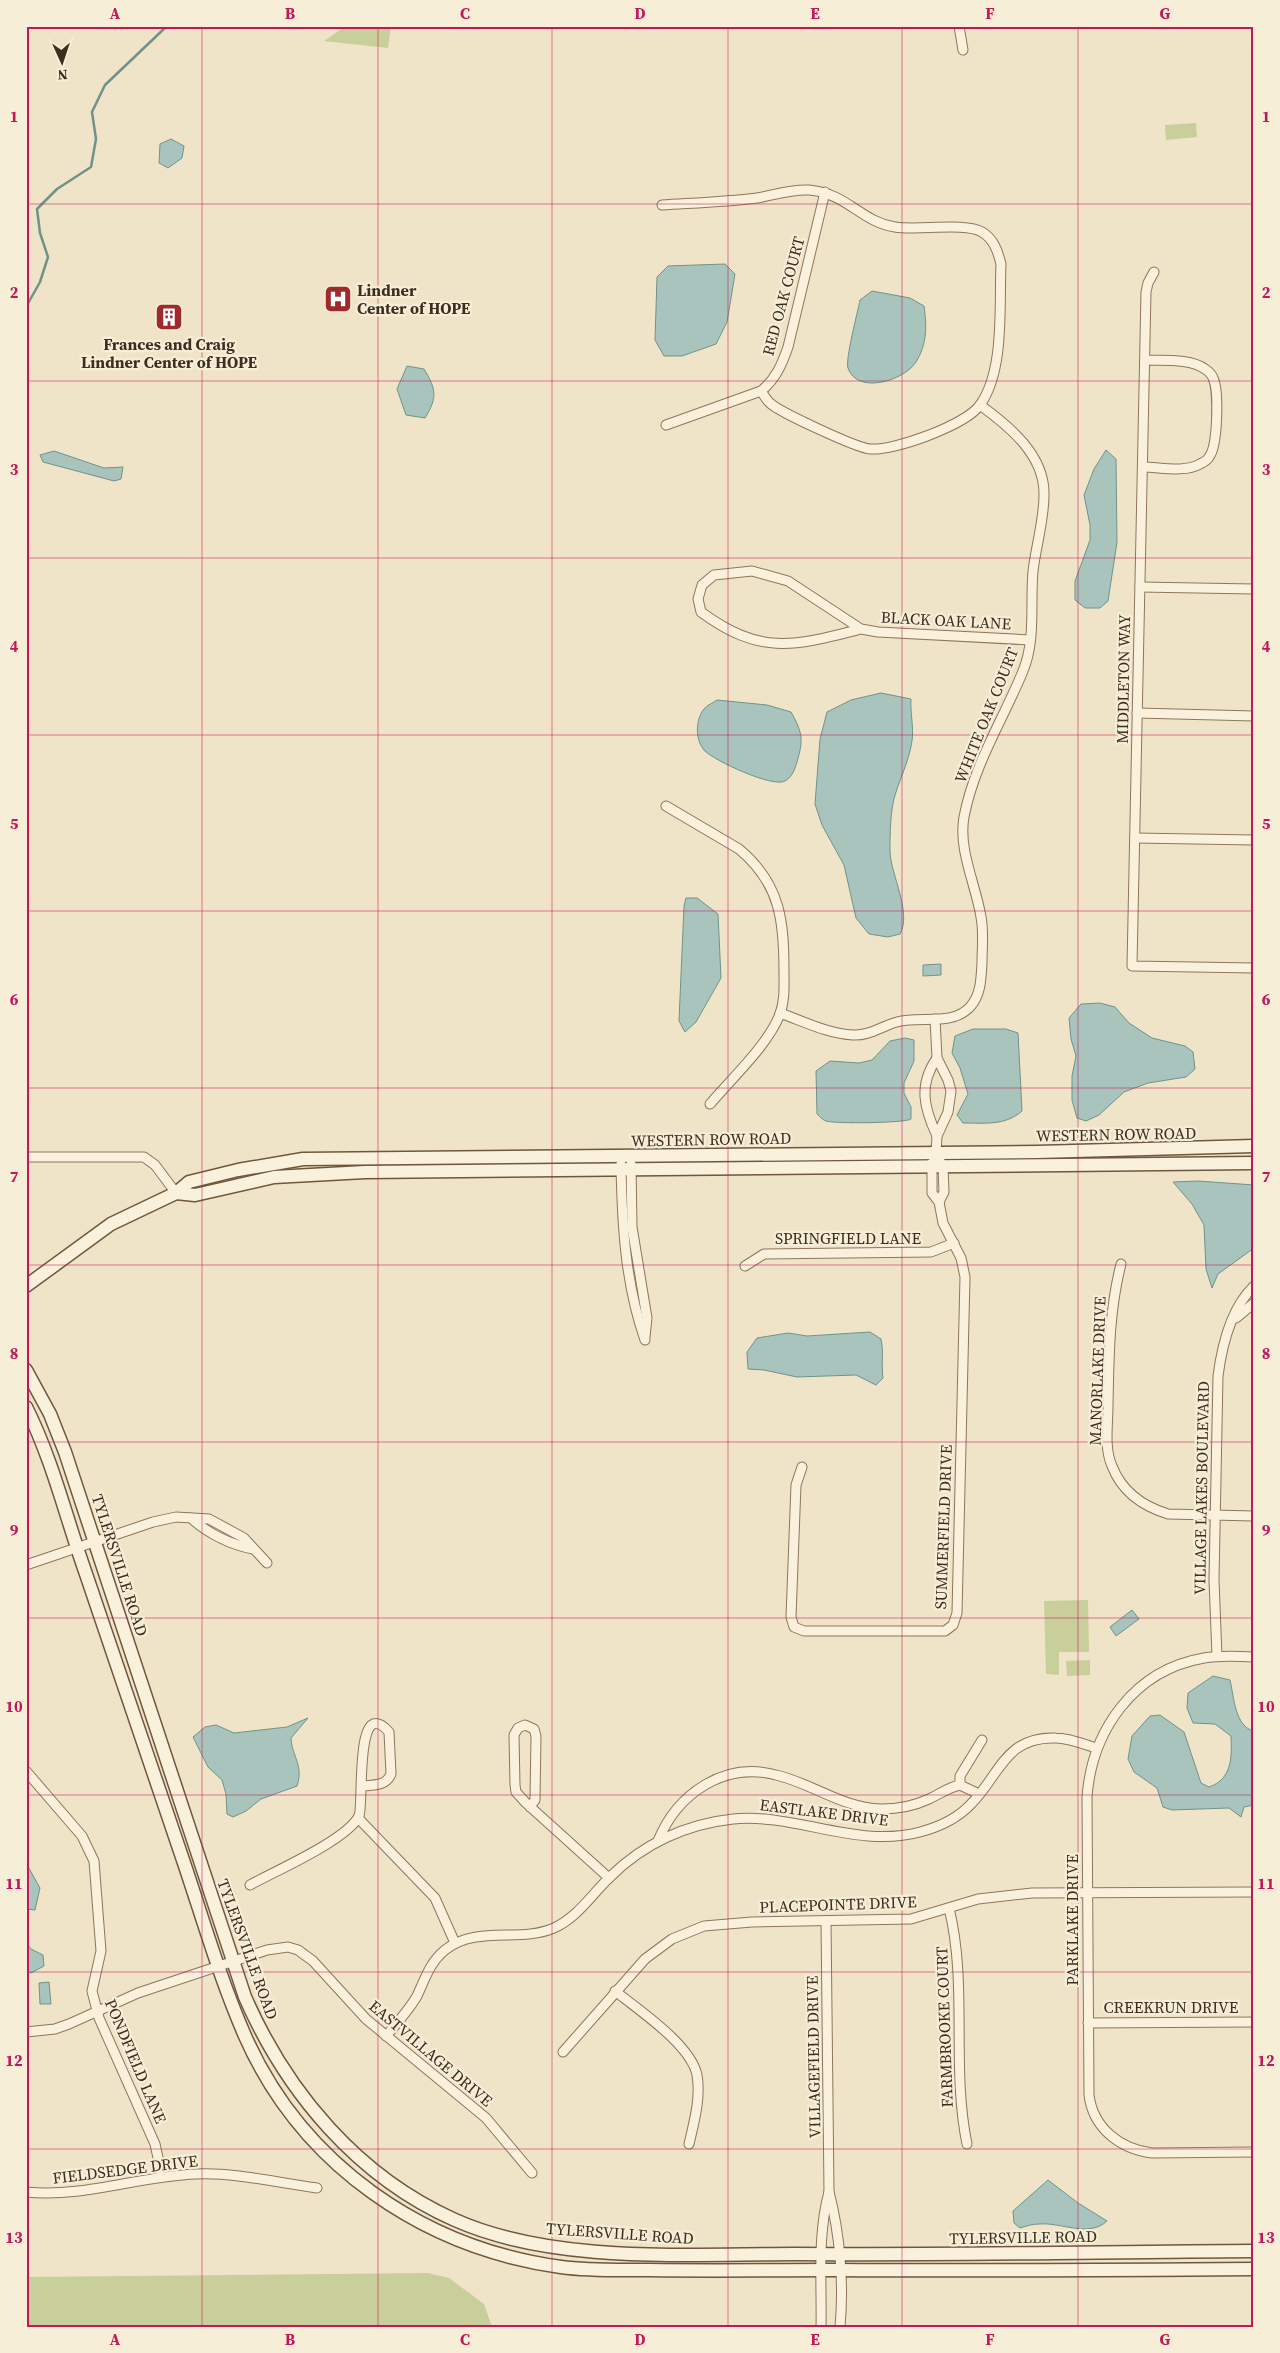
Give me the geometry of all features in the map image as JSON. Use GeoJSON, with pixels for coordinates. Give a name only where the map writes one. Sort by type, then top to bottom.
{"type":"FeatureCollection","features":[{"type":"Feature","properties":{"kind":"main road","name":"WESTERN ROW ROAD"},"geometry":{"type":"LineString","coordinates":[[26,1286],[111,1224],[176,1193],[189,1182],[238,1170],[302,1159],[936,1153],[1254,1146]]}},
{"type":"Feature","properties":{"kind":"main road","name":"WESTERN ROW ROAD"},"geometry":{"type":"LineString","coordinates":[[176,1193],[195,1194],[266,1179],[307,1174],[1254,1163]]}},
{"type":"Feature","properties":{"kind":"main road","name":"TYLERSVILLE ROAD"},"geometry":{"type":"LineString","coordinates":[[26,1370],[50,1414],[59,1437],[245,1997],[266,2041],[286,2075],[311,2108],[340,2140],[372,2169],[412,2196],[455,2220],[502,2236],[546,2245],[598,2251],[672,2254],[1254,2251]]}},
{"type":"Feature","properties":{"kind":"main road","name":"TYLERSVILLE ROAD"},"geometry":{"type":"LineString","coordinates":[[26,1407],[44,1444],[77,1549],[219,1967],[246,2037],[280,2096],[320,2147],[360,2185],[402,2214],[445,2235],[483,2249],[563,2267],[689,2271],[1254,2269]]}},
{"type":"Feature","properties":{"kind":"street"},"geometry":{"type":"LineString","coordinates":[[959,26],[962,50]]}},
{"type":"Feature","properties":{"kind":"street"},"geometry":{"type":"LineString","coordinates":[[662,205],[757,198],[787,191],[808,190],[825,192],[844,200],[862,214],[894,227],[968,228],[982,232],[998,250],[1000,264],[995,372],[980,405],[962,422],[891,448],[869,449],[848,443],[770,404],[761,391]]}},
{"type":"Feature","properties":{"kind":"street","name":"RED OAK COURT"},"geometry":{"type":"LineString","coordinates":[[666,425],[761,391],[770,383],[780,368],[788,347],[825,192]]}},
{"type":"Feature","properties":{"kind":"street","name":"MIDDLETON WAY"},"geometry":{"type":"LineString","coordinates":[[1154,272],[1146,292],[1132,966],[1254,968]]}},
{"type":"Feature","properties":{"kind":"street"},"geometry":{"type":"LineString","coordinates":[[1142,467],[1186,468],[1199,465],[1209,458],[1215,436],[1216,388],[1213,377],[1206,369],[1184,362],[1145,360]]}},
{"type":"Feature","properties":{"kind":"street","name":"WHITE OAK COURT"},"geometry":{"type":"LineString","coordinates":[[780,1013],[852,1035],[872,1032],[898,1021],[953,1018],[965,1011],[974,1001],[980,988],[982,919],[966,848],[964,820],[970,791],[991,737],[1023,671],[1030,640],[1033,572],[1044,493],[1040,471],[1030,451],[1017,435],[980,405]]}},
{"type":"Feature","properties":{"kind":"street","name":"BLACK OAK LANE"},"geometry":{"type":"LineString","coordinates":[[861,628],[809,642],[781,645],[761,642],[718,625],[701,612],[698,599],[702,585],[714,575],[752,571],[788,582],[861,628],[878,632],[1030,640]]}},
{"type":"Feature","properties":{"kind":"street"},"geometry":{"type":"LineString","coordinates":[[1140,587],[1254,590]]}},
{"type":"Feature","properties":{"kind":"street"},"geometry":{"type":"LineString","coordinates":[[1137,713],[1254,716]]}},
{"type":"Feature","properties":{"kind":"street"},"geometry":{"type":"LineString","coordinates":[[666,806],[750,858],[766,880],[782,918],[784,932],[784,987],[780,1013],[761,1044],[710,1104]]}},
{"type":"Feature","properties":{"kind":"street"},"geometry":{"type":"LineString","coordinates":[[1135,838],[1254,840]]}},
{"type":"Feature","properties":{"kind":"street"},"geometry":{"type":"LineString","coordinates":[[935,1019],[937,1058],[948,1080],[951,1091],[948,1112],[937,1136],[937,1167]]}},
{"type":"Feature","properties":{"kind":"street"},"geometry":{"type":"LineString","coordinates":[[937,1058],[927,1074],[923,1095],[928,1115],[937,1136]]}},
{"type":"Feature","properties":{"kind":"street"},"geometry":{"type":"LineString","coordinates":[[626,1156],[622,1232],[638,1319],[645,1340],[647,1318],[632,1227],[626,1171]]}},
{"type":"Feature","properties":{"kind":"street"},"geometry":{"type":"LineString","coordinates":[[26,1157],[144,1157],[155,1165],[176,1193]]}},
{"type":"Feature","properties":{"kind":"street","name":"SUMMERFIELD DRIVE"},"geometry":{"type":"LineString","coordinates":[[802,1467],[796,1485],[791,1617],[794,1627],[804,1631],[944,1631],[953,1625],[957,1613],[965,1277],[961,1258],[943,1223],[939,1202],[932,1193],[937,1167]]}},
{"type":"Feature","properties":{"kind":"street","name":"SPRINGFIELD LANE"},"geometry":{"type":"LineString","coordinates":[[745,1266],[764,1254],[931,1252],[954,1243]]}},
{"type":"Feature","properties":{"kind":"street","name":"MANORLAKE DRIVE"},"geometry":{"type":"LineString","coordinates":[[1121,1264],[1114,1292],[1110,1333],[1108,1437],[1111,1465],[1117,1478],[1130,1495],[1154,1510],[1175,1515],[1254,1516]]}},
{"type":"Feature","properties":{"kind":"street","name":"VILLAGE LAKES BOULEVARD"},"geometry":{"type":"LineString","coordinates":[[1218,1656],[1214,1615],[1218,1376],[1224,1341],[1242,1300],[1254,1286]]}},
{"type":"Feature","properties":{"kind":"street","name":"VILLAGE LAKES BOULEVARD"},"geometry":{"type":"LineString","coordinates":[[1232,1322],[1254,1303]]}},
{"type":"Feature","properties":{"kind":"street"},"geometry":{"type":"LineString","coordinates":[[26,1566],[165,1518],[209,1518],[244,1538],[267,1563]]}},
{"type":"Feature","properties":{"kind":"street","name":"PARKLAKE DRIVE"},"geometry":{"type":"LineString","coordinates":[[1254,1656],[1218,1656],[1190,1661],[1170,1669],[1135,1691],[1112,1718],[1096,1748],[1088,1776],[1087,1797],[1090,2102],[1098,2122],[1118,2142],[1131,2149],[1152,2153],[1254,2152]]}},
{"type":"Feature","properties":{"kind":"street"},"geometry":{"type":"LineString","coordinates":[[530,1807],[535,1800],[536,1736],[534,1730],[526,1725],[518,1728],[514,1735],[514,1785],[516,1792],[530,1807],[609,1878]]}},
{"type":"Feature","properties":{"kind":"street"},"geometry":{"type":"LineString","coordinates":[[250,1885],[342,1834],[358,1818],[362,1806],[362,1786],[362,1743],[366,1730],[371,1726],[385,1727],[389,1732],[391,1774],[388,1780],[382,1784],[362,1786]]}},
{"type":"Feature","properties":{"kind":"street","name":"EASTLAKE DRIVE"},"geometry":{"type":"LineString","coordinates":[[386,2036],[417,1995],[432,1964],[441,1953],[456,1943],[480,1936],[529,1935],[555,1928],[577,1912],[626,1863],[658,1841],[700,1825],[756,1818],[866,1836],[900,1836],[920,1832],[952,1820],[963,1812],[979,1794],[1005,1758],[1029,1742],[1057,1738],[1096,1748]]}},
{"type":"Feature","properties":{"kind":"street"},"geometry":{"type":"LineString","coordinates":[[960,1785],[960,1776],[982,1740]]}},
{"type":"Feature","properties":{"kind":"street","name":"PONDFIELD LANE"},"geometry":{"type":"LineString","coordinates":[[26,1771],[82,1836],[94,1861],[101,1951],[92,1991],[96,2012],[155,2144],[162,2176]]}},
{"type":"Feature","properties":{"kind":"street"},"geometry":{"type":"LineString","coordinates":[[658,1841],[666,1822],[689,1796],[711,1781],[737,1773],[757,1771],[777,1775],[847,1804],[882,1809],[917,1804],[960,1785],[979,1794]]}},
{"type":"Feature","properties":{"kind":"street"},"geometry":{"type":"LineString","coordinates":[[358,1818],[435,1898],[456,1943]]}},
{"type":"Feature","properties":{"kind":"street","name":"PLACEPOINTE DRIVE"},"geometry":{"type":"LineString","coordinates":[[563,2052],[615,1991],[655,1950],[685,1933],[704,1926],[726,1923],[911,1919],[998,1896],[1087,1892],[1254,1892]]}},
{"type":"Feature","properties":{"kind":"street","name":"FARMBROOKE COURT"},"geometry":{"type":"LineString","coordinates":[[949,1908],[956,1942],[959,2096],[967,2144]]}},
{"type":"Feature","properties":{"kind":"street","name":"VILLAGEFIELD DRIVE"},"geometry":{"type":"LineString","coordinates":[[826,1922],[829,2192],[834,2211],[839,2254],[840,2327]]}},
{"type":"Feature","properties":{"kind":"street","name":"EASTVILLAGE DRIVE"},"geometry":{"type":"LineString","coordinates":[[26,2032],[55,2029],[138,1993],[278,1947],[298,1950],[313,1961],[366,2020],[486,2118],[532,2174]]}},
{"type":"Feature","properties":{"kind":"street"},"geometry":{"type":"LineString","coordinates":[[615,1991],[680,2046],[692,2062],[698,2089],[690,2144]]}},
{"type":"Feature","properties":{"kind":"street","name":"CREEKRUN DRIVE"},"geometry":{"type":"LineString","coordinates":[[1088,2022],[1254,2022]]}},
{"type":"Feature","properties":{"kind":"street","name":"FIELDSEDGE DRIVE"},"geometry":{"type":"LineString","coordinates":[[26,2192],[47,2194],[98,2189],[162,2176],[198,2174],[317,2188]]}},
{"type":"Feature","properties":{"kind":"street","name":"VILLAGEFIELD DRIVE"},"geometry":{"type":"LineString","coordinates":[[821,2327],[823,2212],[829,2192]]}},
{"type":"Feature","properties":{"kind":"green space"},"geometry":{"type":"Polygon","coordinates":[[[346,26],[391,26],[388,48],[324,41],[346,26]]]}},
{"type":"Feature","properties":{"kind":"green space"},"geometry":{"type":"Polygon","coordinates":[[[1196,123],[1197,137],[1166,140],[1165,125],[1196,123]]]}},
{"type":"Feature","properties":{"kind":"green space"},"geometry":{"type":"Polygon","coordinates":[[[1088,1600],[1089,1652],[1059,1652],[1059,1675],[1046,1674],[1044,1601],[1088,1600]]]}},
{"type":"Feature","properties":{"kind":"green space"},"geometry":{"type":"Polygon","coordinates":[[[1090,1660],[1090,1675],[1067,1676],[1066,1661],[1090,1660]]]}},
{"type":"Feature","properties":{"kind":"green space"},"geometry":{"type":"Polygon","coordinates":[[[428,2273],[449,2278],[484,2304],[492,2327],[26,2327],[26,2277],[428,2273]]]}},
{"type":"Feature","properties":{"kind":"water"},"geometry":{"type":"Polygon","coordinates":[[[171,139],[184,146],[182,158],[168,168],[159,163],[160,144],[171,139]]]}},
{"type":"Feature","properties":{"kind":"water"},"geometry":{"type":"Polygon","coordinates":[[[725,264],[735,274],[727,322],[716,344],[682,356],[664,356],[655,340],[657,277],[668,266],[725,264]]]}},
{"type":"Feature","properties":{"kind":"water"},"geometry":{"type":"Polygon","coordinates":[[[872,291],[910,298],[924,306],[926,328],[920,355],[910,369],[892,379],[870,383],[861,381],[853,376],[848,368],[848,363],[860,300],[872,291]]]}},
{"type":"Feature","properties":{"kind":"water"},"geometry":{"type":"Polygon","coordinates":[[[407,366],[424,369],[431,382],[434,399],[425,418],[406,415],[397,389],[407,366]]]}},
{"type":"Feature","properties":{"kind":"water"},"geometry":{"type":"Polygon","coordinates":[[[1106,450],[1116,459],[1117,542],[1108,601],[1100,608],[1085,608],[1075,600],[1075,581],[1090,540],[1090,525],[1084,495],[1094,469],[1106,450]]]}},
{"type":"Feature","properties":{"kind":"water"},"geometry":{"type":"Polygon","coordinates":[[[54,451],[104,468],[123,467],[121,479],[114,481],[43,462],[40,455],[54,451]]]}},
{"type":"Feature","properties":{"kind":"water"},"geometry":{"type":"Polygon","coordinates":[[[881,693],[911,699],[913,730],[909,754],[894,799],[890,830],[891,861],[902,905],[903,925],[900,934],[888,937],[869,934],[856,918],[844,865],[822,825],[815,804],[820,739],[827,712],[851,700],[881,693]]]}},
{"type":"Feature","properties":{"kind":"water"},"geometry":{"type":"Polygon","coordinates":[[[717,700],[767,705],[791,712],[799,729],[801,745],[795,768],[788,779],[779,782],[757,777],[732,767],[705,751],[699,742],[697,730],[699,719],[705,708],[717,700]]]}},
{"type":"Feature","properties":{"kind":"water"},"geometry":{"type":"Polygon","coordinates":[[[686,898],[697,898],[718,914],[721,978],[696,1022],[685,1032],[679,1021],[684,906],[686,898]]]}},
{"type":"Feature","properties":{"kind":"water"},"geometry":{"type":"Polygon","coordinates":[[[941,964],[941,975],[923,976],[923,965],[941,964]]]}},
{"type":"Feature","properties":{"kind":"water"},"geometry":{"type":"Polygon","coordinates":[[[1100,1003],[1115,1007],[1129,1023],[1152,1038],[1185,1046],[1193,1052],[1195,1069],[1186,1077],[1148,1083],[1124,1092],[1099,1115],[1086,1121],[1077,1118],[1072,1100],[1072,1076],[1076,1056],[1071,1039],[1069,1018],[1081,1004],[1100,1003]]]}},
{"type":"Feature","properties":{"kind":"water"},"geometry":{"type":"Polygon","coordinates":[[[973,1029],[1006,1029],[1018,1033],[1022,1111],[1009,1119],[994,1123],[963,1123],[957,1115],[968,1094],[960,1068],[952,1053],[955,1036],[973,1029]]]}},
{"type":"Feature","properties":{"kind":"water"},"geometry":{"type":"Polygon","coordinates":[[[905,1038],[914,1040],[914,1061],[904,1083],[904,1093],[911,1107],[911,1119],[842,1123],[826,1121],[817,1114],[816,1071],[830,1061],[859,1063],[872,1060],[890,1041],[905,1038]]]}},
{"type":"Feature","properties":{"kind":"water"},"geometry":{"type":"Polygon","coordinates":[[[1198,1181],[1254,1185],[1254,1248],[1218,1274],[1212,1288],[1206,1269],[1204,1225],[1192,1204],[1173,1182],[1198,1181]]]}},
{"type":"Feature","properties":{"kind":"water"},"geometry":{"type":"Polygon","coordinates":[[[870,1332],[881,1339],[882,1344],[883,1378],[876,1385],[856,1375],[797,1377],[764,1370],[748,1369],[747,1352],[757,1338],[788,1333],[807,1336],[870,1332]]]}},
{"type":"Feature","properties":{"kind":"water"},"geometry":{"type":"Polygon","coordinates":[[[1132,1610],[1139,1619],[1116,1636],[1110,1627],[1132,1610]]]}},
{"type":"Feature","properties":{"kind":"water"},"geometry":{"type":"Polygon","coordinates":[[[1213,1676],[1230,1680],[1239,1718],[1243,1724],[1254,1731],[1254,1805],[1244,1807],[1241,1817],[1229,1808],[1172,1810],[1163,1807],[1157,1788],[1134,1772],[1128,1759],[1132,1736],[1150,1716],[1160,1715],[1184,1732],[1201,1783],[1209,1787],[1222,1779],[1231,1760],[1231,1736],[1215,1724],[1193,1723],[1187,1708],[1188,1693],[1213,1676]]]}},
{"type":"Feature","properties":{"kind":"water"},"geometry":{"type":"Polygon","coordinates":[[[308,1718],[291,1738],[299,1772],[297,1786],[261,1799],[246,1811],[233,1817],[227,1814],[226,1794],[222,1780],[208,1767],[193,1737],[205,1727],[216,1725],[234,1733],[287,1727],[308,1718]]]}},
{"type":"Feature","properties":{"kind":"water"},"geometry":{"type":"Polygon","coordinates":[[[26,1863],[40,1888],[35,1910],[26,1909],[26,1863]]]}},
{"type":"Feature","properties":{"kind":"water"},"geometry":{"type":"Polygon","coordinates":[[[26,1942],[31,1949],[43,1955],[44,1966],[31,1973],[26,1971],[26,1942]]]}},
{"type":"Feature","properties":{"kind":"water"},"geometry":{"type":"Polygon","coordinates":[[[49,1982],[51,2004],[40,2004],[39,1983],[49,1982]]]}},
{"type":"Feature","properties":{"kind":"water"},"geometry":{"type":"Polygon","coordinates":[[[1048,2180],[1078,2203],[1107,2221],[1100,2226],[1083,2229],[1048,2224],[1034,2224],[1020,2228],[1014,2223],[1013,2211],[1048,2180]]]}},
{"type":"Feature","properties":{"kind":"waterway"},"geometry":{"type":"LineString","coordinates":[[26,307],[40,282],[48,257],[40,233],[37,209],[57,189],[91,167],[96,139],[92,112],[105,85],[167,26]]}},
{"type":"Feature","properties":{"kind":"place","name":"Lindner Center of HOPE"},"geometry":{"type":"Point","coordinates":[338,299]}},
{"type":"Feature","properties":{"kind":"place","name":"Frances and Craig Lindner Center of HOPE"},"geometry":{"type":"Point","coordinates":[169,317]}}]}
